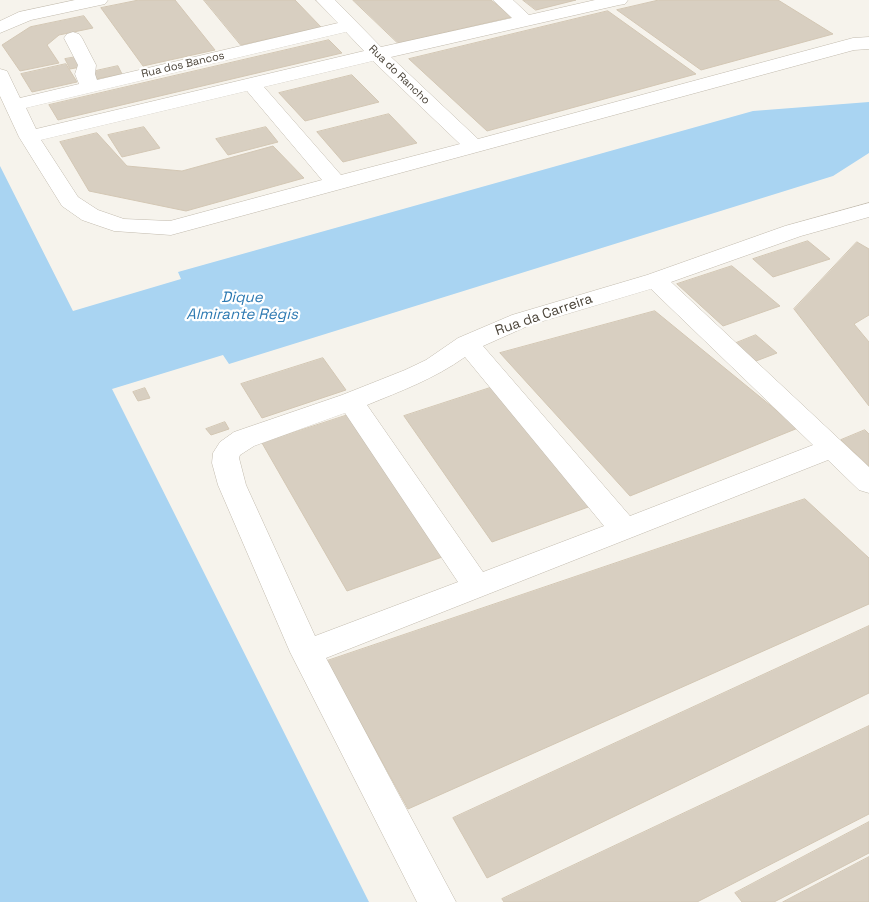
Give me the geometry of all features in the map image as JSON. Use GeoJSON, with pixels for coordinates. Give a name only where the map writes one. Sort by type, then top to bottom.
{"type":"FeatureCollection","features":[{"type":"Feature","properties":{"kind":"lane"},"geometry":{"type":"LineString","coordinates":[[0,28],[25,16],[98,0]]}},
{"type":"Feature","properties":{"kind":"lane","name":"Rua do Rancho"},"geometry":{"type":"LineString","coordinates":[[325,0],[377,54],[475,147]]}},
{"type":"Feature","properties":{"kind":"lane"},"geometry":{"type":"LineString","coordinates":[[502,0],[525,20]]}},
{"type":"Feature","properties":{"kind":"lane"},"geometry":{"type":"LineString","coordinates":[[29,137],[377,54],[619,0]]}},
{"type":"Feature","properties":{"kind":"lane","name":"Rua dos Bancos"},"geometry":{"type":"LineString","coordinates":[[15,105],[350,26]]}},
{"type":"Feature","properties":{"kind":"lane"},"geometry":{"type":"LineString","coordinates":[[73,38],[87,65],[84,74],[90,87]]}},
{"type":"Feature","properties":{"kind":"lane"},"geometry":{"type":"LineString","coordinates":[[0,75],[29,137],[70,201],[90,214],[122,226],[171,228],[853,44],[869,43]]}},
{"type":"Feature","properties":{"kind":"lane"},"geometry":{"type":"LineString","coordinates":[[251,84],[337,184]]}},
{"type":"Feature","properties":{"kind":"lane","name":"Rua da Carreira"},"geometry":{"type":"LineString","coordinates":[[306,652],[232,485],[225,459],[230,447],[244,439],[351,401],[435,366],[468,344],[521,320],[655,280],[793,231],[869,210]]}},
{"type":"Feature","properties":{"kind":"lane"},"geometry":{"type":"LineString","coordinates":[[655,280],[869,483]]}},
{"type":"Feature","properties":{"kind":"lane"},"geometry":{"type":"LineString","coordinates":[[468,344],[624,529]]}},
{"type":"Feature","properties":{"kind":"lane"},"geometry":{"type":"LineString","coordinates":[[351,401],[477,588]]}},
{"type":"Feature","properties":{"kind":"lane"},"geometry":{"type":"LineString","coordinates":[[437,902],[306,652],[477,588],[832,448]]}},
{"type":"Feature","properties":{"kind":"water","name":"Dique Almirante Régis"},"geometry":{"type":"Polygon","coordinates":[[[869,102],[869,153],[833,176],[229,364],[223,355],[112,389],[369,902],[0,902],[0,166],[73,311],[181,279],[178,272],[753,111],[869,102]]]}},
{"type":"Feature","properties":{"kind":"building"},"geometry":{"type":"Polygon","coordinates":[[[139,0],[175,0],[215,50],[143,66],[101,8],[139,0]]]}},
{"type":"Feature","properties":{"kind":"building"},"geometry":{"type":"Polygon","coordinates":[[[204,0],[295,0],[321,27],[241,45],[204,0]]]}},
{"type":"Feature","properties":{"kind":"building"},"geometry":{"type":"Polygon","coordinates":[[[353,0],[491,0],[512,17],[398,43],[353,0]]]}},
{"type":"Feature","properties":{"kind":"building"},"geometry":{"type":"Polygon","coordinates":[[[523,0],[576,0],[536,10],[523,0]]]}},
{"type":"Feature","properties":{"kind":"building"},"geometry":{"type":"Polygon","coordinates":[[[659,0],[778,0],[833,34],[701,70],[617,10],[659,0]]]}},
{"type":"Feature","properties":{"kind":"building"},"geometry":{"type":"Polygon","coordinates":[[[608,11],[696,74],[487,131],[409,59],[608,11]]]}},
{"type":"Feature","properties":{"kind":"building"},"geometry":{"type":"Polygon","coordinates":[[[84,16],[93,28],[59,35],[47,45],[59,63],[20,71],[2,45],[30,27],[84,16]]]}},
{"type":"Feature","properties":{"kind":"building"},"geometry":{"type":"Polygon","coordinates":[[[329,40],[342,53],[58,120],[49,105],[329,40]]]}},
{"type":"Feature","properties":{"kind":"building"},"geometry":{"type":"Polygon","coordinates":[[[76,57],[81,67],[70,69],[65,59],[76,57]]]}},
{"type":"Feature","properties":{"kind":"building"},"geometry":{"type":"Polygon","coordinates":[[[66,64],[77,82],[32,92],[21,74],[66,64]]]}},
{"type":"Feature","properties":{"kind":"building"},"geometry":{"type":"Polygon","coordinates":[[[118,66],[122,74],[96,79],[91,72],[118,66]]]}},
{"type":"Feature","properties":{"kind":"building"},"geometry":{"type":"Polygon","coordinates":[[[352,75],[379,102],[305,121],[279,93],[352,75]]]}},
{"type":"Feature","properties":{"kind":"building"},"geometry":{"type":"Polygon","coordinates":[[[389,114],[417,143],[343,162],[317,132],[389,114]]]}},
{"type":"Feature","properties":{"kind":"building"},"geometry":{"type":"Polygon","coordinates":[[[144,127],[160,148],[122,157],[108,135],[144,127]]]}},
{"type":"Feature","properties":{"kind":"building"},"geometry":{"type":"Polygon","coordinates":[[[266,127],[278,142],[228,155],[216,139],[266,127]]]}},
{"type":"Feature","properties":{"kind":"building"},"geometry":{"type":"Polygon","coordinates":[[[97,133],[127,166],[182,171],[273,146],[304,178],[186,211],[89,191],[60,142],[97,133]]]}},
{"type":"Feature","properties":{"kind":"building"},"geometry":{"type":"Polygon","coordinates":[[[808,241],[830,259],[773,277],[753,259],[808,241]]]}},
{"type":"Feature","properties":{"kind":"building"},"geometry":{"type":"Polygon","coordinates":[[[857,242],[869,249],[869,315],[854,324],[869,342],[869,406],[794,309],[857,242]]]}},
{"type":"Feature","properties":{"kind":"building"},"geometry":{"type":"Polygon","coordinates":[[[732,266],[780,306],[723,326],[677,284],[732,266]]]}},
{"type":"Feature","properties":{"kind":"building"},"geometry":{"type":"Polygon","coordinates":[[[655,311],[798,428],[630,496],[500,353],[655,311]]]}},
{"type":"Feature","properties":{"kind":"building"},"geometry":{"type":"Polygon","coordinates":[[[756,335],[777,353],[756,361],[736,343],[756,335]]]}},
{"type":"Feature","properties":{"kind":"building"},"geometry":{"type":"Polygon","coordinates":[[[323,358],[346,390],[262,418],[241,384],[323,358]]]}},
{"type":"Feature","properties":{"kind":"building"},"geometry":{"type":"Polygon","coordinates":[[[496,386],[591,506],[492,542],[404,416],[496,386]]]}},
{"type":"Feature","properties":{"kind":"building"},"geometry":{"type":"Polygon","coordinates":[[[145,388],[150,398],[138,401],[133,392],[145,388]]]}},
{"type":"Feature","properties":{"kind":"building"},"geometry":{"type":"Polygon","coordinates":[[[351,414],[445,556],[347,591],[262,443],[351,414]]]}},
{"type":"Feature","properties":{"kind":"building"},"geometry":{"type":"Polygon","coordinates":[[[225,422],[229,429],[211,435],[206,429],[225,422]]]}},
{"type":"Feature","properties":{"kind":"building"},"geometry":{"type":"Polygon","coordinates":[[[865,430],[869,434],[869,466],[841,440],[865,430]]]}},
{"type":"Feature","properties":{"kind":"building"},"geometry":{"type":"Polygon","coordinates":[[[805,499],[869,558],[869,604],[408,809],[327,661],[805,499]]]}},
{"type":"Feature","properties":{"kind":"building"},"geometry":{"type":"Polygon","coordinates":[[[869,626],[869,693],[487,878],[453,818],[869,626]]]}},
{"type":"Feature","properties":{"kind":"building"},"geometry":{"type":"Polygon","coordinates":[[[869,726],[869,814],[697,902],[504,902],[502,899],[869,726]]]}},
{"type":"Feature","properties":{"kind":"building"},"geometry":{"type":"Polygon","coordinates":[[[869,822],[869,853],[774,902],[742,902],[735,893],[869,822]]]}},
{"type":"Feature","properties":{"kind":"building"},"geometry":{"type":"Polygon","coordinates":[[[869,857],[869,902],[783,902],[869,857]]]}}]}
